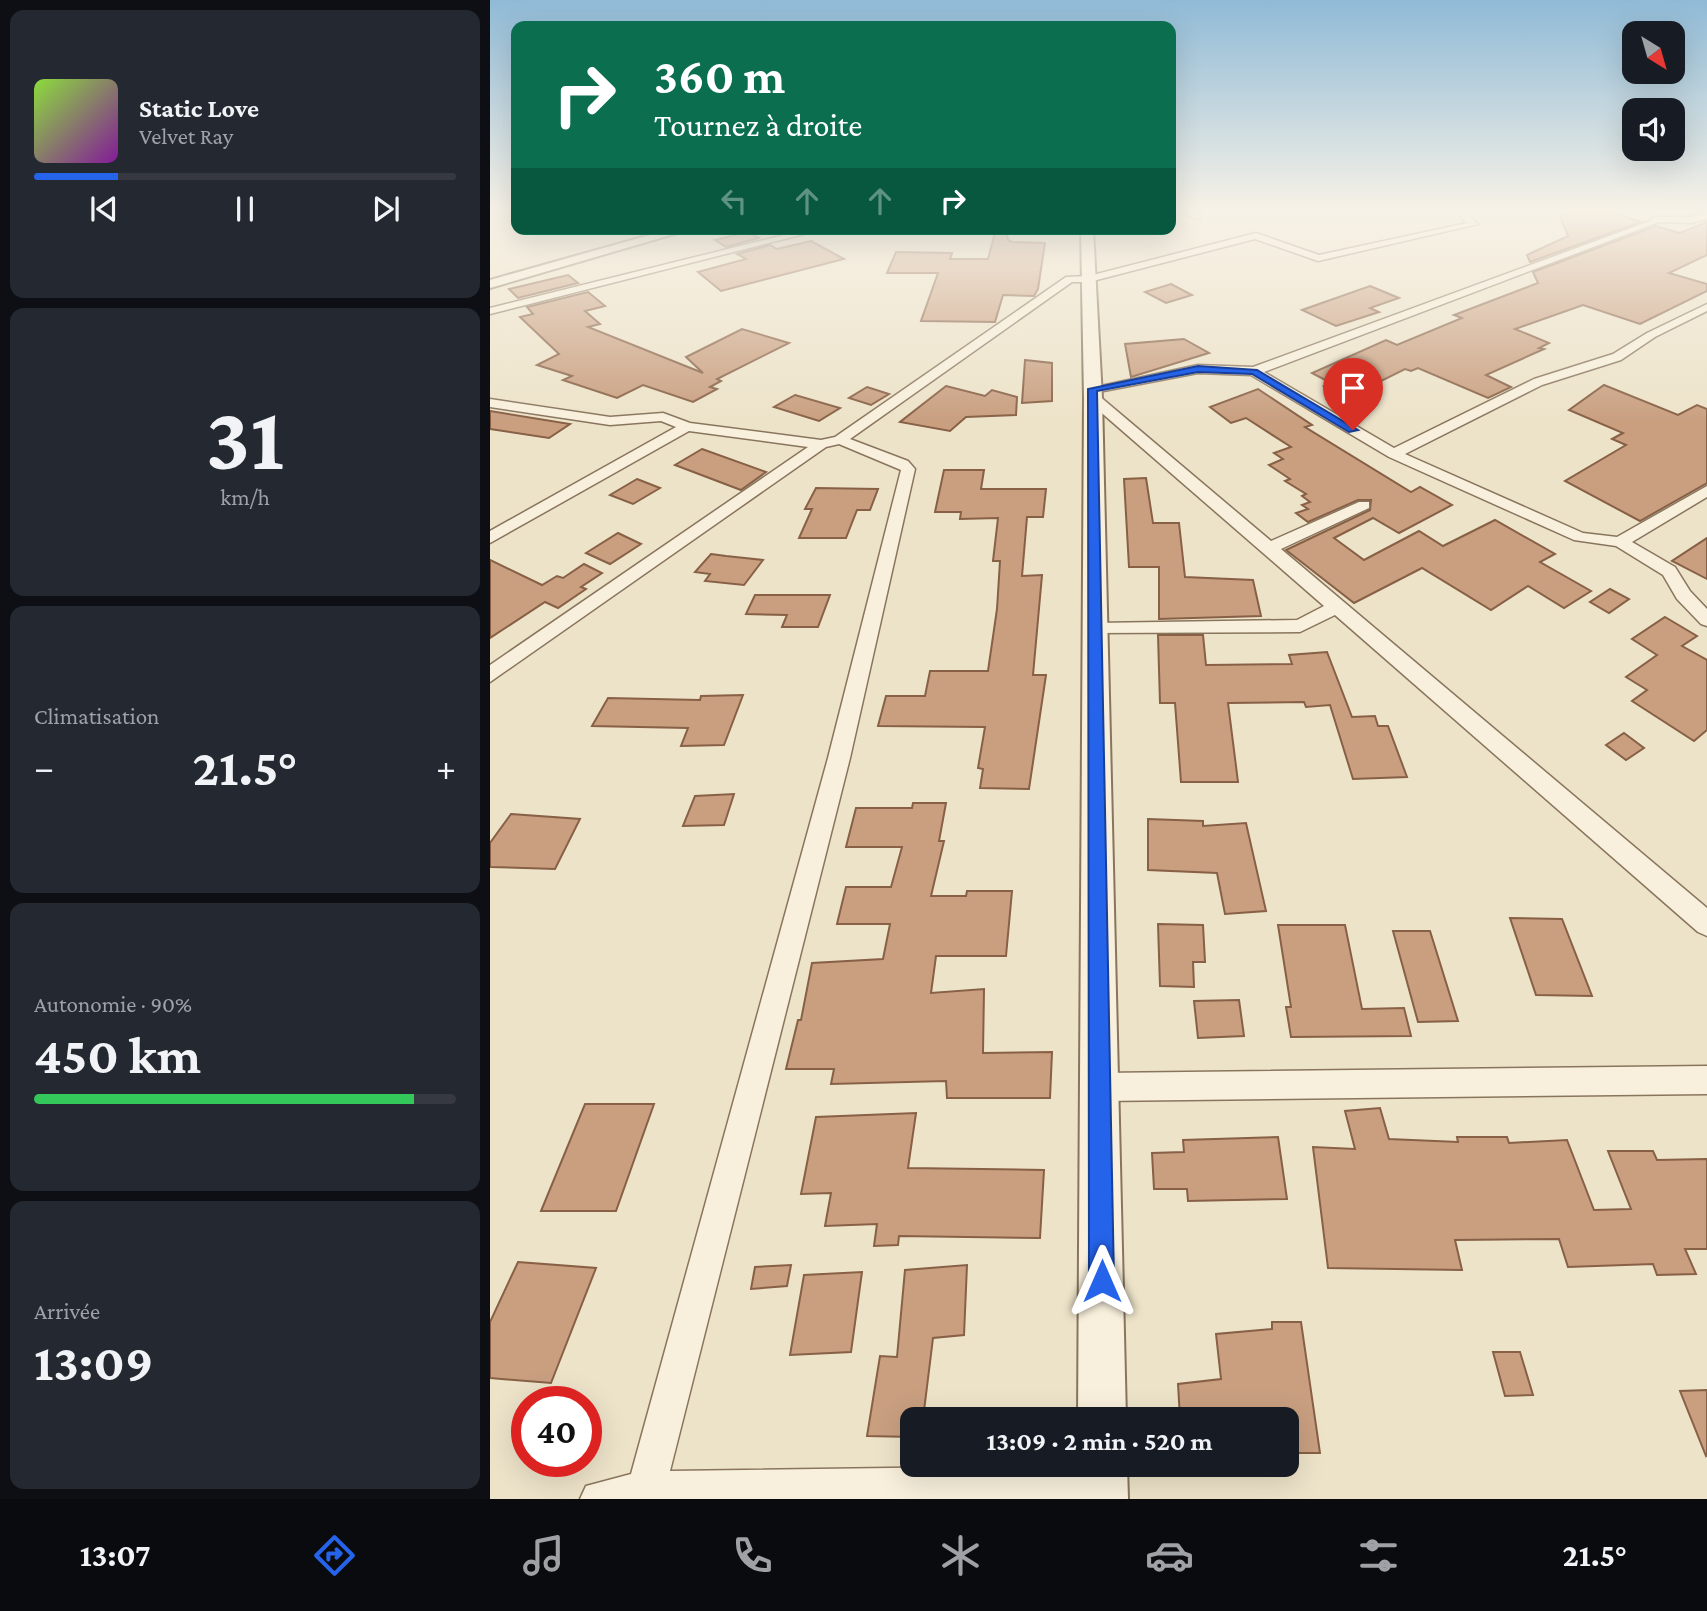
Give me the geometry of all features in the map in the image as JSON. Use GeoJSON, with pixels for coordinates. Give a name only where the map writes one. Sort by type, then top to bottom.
{"type":"FeatureCollection","features":[{"type":"Feature","properties":{"kind":"street"},"geometry":{"type":"LineString","coordinates":[[490,311],[611,281]]}},
{"type":"Feature","properties":{"kind":"street"},"geometry":{"type":"LineString","coordinates":[[490,675],[1067,281]]}},
{"type":"Feature","properties":{"kind":"street"},"geometry":{"type":"LineString","coordinates":[[1089,281],[1096,629],[1102,1407]]}},
{"type":"Feature","properties":{"kind":"street"},"geometry":{"type":"LineString","coordinates":[[1093,393],[1198,369],[1254,372],[1484,281]]}},
{"type":"Feature","properties":{"kind":"street"},"geometry":{"type":"LineString","coordinates":[[1394,454],[1538,382],[1617,358],[1651,335],[1707,307]]}},
{"type":"Feature","properties":{"kind":"street"},"geometry":{"type":"LineString","coordinates":[[1254,372],[1394,454],[1580,537],[1620,542],[1669,571],[1683,595],[1707,620]]}},
{"type":"Feature","properties":{"kind":"street"},"geometry":{"type":"LineString","coordinates":[[1093,393],[1707,924]]}},
{"type":"Feature","properties":{"kind":"street"},"geometry":{"type":"LineString","coordinates":[[490,403],[610,421],[663,418],[687,427],[830,442],[904,464],[908,469],[839,758],[646,1490]]}},
{"type":"Feature","properties":{"kind":"street"},"geometry":{"type":"LineString","coordinates":[[490,538],[687,427]]}},
{"type":"Feature","properties":{"kind":"street"},"geometry":{"type":"LineString","coordinates":[[1620,542],[1707,491]]}},
{"type":"Feature","properties":{"kind":"street"},"geometry":{"type":"LineString","coordinates":[[1270,548],[1364,505]]}},
{"type":"Feature","properties":{"kind":"street"},"geometry":{"type":"LineString","coordinates":[[1096,629],[1300,626],[1338,606]]}},
{"type":"Feature","properties":{"kind":"street"},"geometry":{"type":"LineString","coordinates":[[1101,1087],[1707,1080]]}},
{"type":"Feature","properties":{"kind":"street"},"geometry":{"type":"LineString","coordinates":[[599,1499],[646,1490],[1102,1482]]}},
{"type":"Feature","properties":{"kind":"building"},"geometry":{"type":"Polygon","coordinates":[[[543,281],[578,283],[518,298],[509,289],[543,281]]]}},
{"type":"Feature","properties":{"kind":"building"},"geometry":{"type":"Polygon","coordinates":[[[709,281],[760,281],[721,291],[709,281]]]}},
{"type":"Feature","properties":{"kind":"building"},"geometry":{"type":"Polygon","coordinates":[[[935,281],[1039,281],[1034,296],[1003,295],[995,322],[921,321],[935,281]]]}},
{"type":"Feature","properties":{"kind":"building"},"geometry":{"type":"Polygon","coordinates":[[[1537,281],[1696,281],[1707,284],[1707,291],[1640,324],[1583,305],[1515,329],[1549,343],[1539,348],[1544,349],[1486,375],[1511,387],[1488,398],[1418,368],[1411,371],[1405,369],[1347,398],[1324,386],[1331,383],[1312,373],[1386,340],[1397,345],[1462,318],[1454,315],[1538,283],[1537,281]]]}},
{"type":"Feature","properties":{"kind":"building"},"geometry":{"type":"Polygon","coordinates":[[[1171,284],[1192,295],[1166,303],[1145,292],[1171,284]]]}},
{"type":"Feature","properties":{"kind":"building"},"geometry":{"type":"Polygon","coordinates":[[[1370,286],[1399,298],[1370,308],[1379,312],[1336,326],[1302,310],[1370,286]]]}},
{"type":"Feature","properties":{"kind":"building"},"geometry":{"type":"Polygon","coordinates":[[[588,292],[605,306],[585,311],[600,324],[588,327],[703,373],[686,357],[742,329],[789,343],[717,379],[721,381],[710,387],[717,389],[693,402],[643,385],[617,398],[563,380],[572,376],[537,365],[559,354],[520,317],[533,314],[527,307],[588,292]]]}},
{"type":"Feature","properties":{"kind":"building"},"geometry":{"type":"Polygon","coordinates":[[[1184,339],[1209,353],[1131,377],[1125,344],[1184,339]]]}},
{"type":"Feature","properties":{"kind":"building"},"geometry":{"type":"Polygon","coordinates":[[[1025,360],[1052,363],[1052,401],[1022,403],[1025,360]]]}},
{"type":"Feature","properties":{"kind":"building"},"geometry":{"type":"Polygon","coordinates":[[[1604,385],[1678,415],[1697,405],[1707,409],[1707,483],[1640,521],[1565,481],[1626,445],[1612,439],[1623,433],[1569,410],[1604,385]]]}},
{"type":"Feature","properties":{"kind":"building"},"geometry":{"type":"Polygon","coordinates":[[[946,386],[985,396],[992,390],[1017,397],[1016,415],[966,417],[950,431],[900,422],[946,386]]]}},
{"type":"Feature","properties":{"kind":"building"},"geometry":{"type":"Polygon","coordinates":[[[867,387],[889,394],[871,405],[849,398],[867,387]]]}},
{"type":"Feature","properties":{"kind":"building"},"geometry":{"type":"Polygon","coordinates":[[[1258,389],[1312,425],[1305,427],[1411,492],[1420,487],[1452,505],[1399,533],[1373,518],[1334,538],[1364,560],[1419,531],[1443,546],[1495,520],[1555,554],[1540,562],[1591,591],[1564,608],[1528,586],[1491,610],[1422,568],[1354,603],[1286,550],[1370,510],[1371,500],[1358,500],[1308,522],[1296,513],[1308,509],[1302,505],[1310,502],[1302,496],[1306,494],[1285,481],[1290,479],[1269,465],[1283,459],[1274,453],[1291,447],[1246,418],[1231,423],[1210,407],[1258,389]]]}},
{"type":"Feature","properties":{"kind":"building"},"geometry":{"type":"Polygon","coordinates":[[[795,395],[840,408],[819,421],[774,407],[795,395]]]}},
{"type":"Feature","properties":{"kind":"building"},"geometry":{"type":"Polygon","coordinates":[[[490,411],[570,424],[549,438],[490,429],[490,411]]]}},
{"type":"Feature","properties":{"kind":"building"},"geometry":{"type":"Polygon","coordinates":[[[702,449],[766,472],[741,490],[675,465],[702,449]]]}},
{"type":"Feature","properties":{"kind":"building"},"geometry":{"type":"Polygon","coordinates":[[[944,470],[984,470],[981,489],[1046,489],[1043,517],[1027,517],[1022,576],[1042,575],[1033,675],[1046,675],[1029,789],[980,788],[983,769],[978,768],[985,727],[878,726],[886,696],[925,696],[930,671],[988,671],[997,609],[1000,561],[993,561],[998,518],[960,519],[961,512],[935,512],[944,470]]]}},
{"type":"Feature","properties":{"kind":"building"},"geometry":{"type":"Polygon","coordinates":[[[1146,478],[1153,523],[1179,523],[1185,577],[1253,580],[1261,616],[1159,619],[1159,567],[1129,567],[1124,479],[1146,478]]]}},
{"type":"Feature","properties":{"kind":"building"},"geometry":{"type":"Polygon","coordinates":[[[637,479],[660,488],[633,504],[610,495],[637,479]]]}},
{"type":"Feature","properties":{"kind":"building"},"geometry":{"type":"Polygon","coordinates":[[[816,488],[878,489],[870,510],[857,510],[846,538],[799,538],[812,509],[805,509],[816,488]]]}},
{"type":"Feature","properties":{"kind":"building"},"geometry":{"type":"Polygon","coordinates":[[[618,533],[641,544],[610,564],[586,553],[618,533]]]}},
{"type":"Feature","properties":{"kind":"building"},"geometry":{"type":"Polygon","coordinates":[[[1707,538],[1707,579],[1672,561],[1707,538]]]}},
{"type":"Feature","properties":{"kind":"building"},"geometry":{"type":"Polygon","coordinates":[[[711,554],[763,560],[744,585],[705,581],[710,574],[695,572],[711,554]]]}},
{"type":"Feature","properties":{"kind":"building"},"geometry":{"type":"Polygon","coordinates":[[[490,560],[542,585],[557,576],[563,578],[584,564],[602,573],[581,587],[586,589],[558,608],[545,602],[490,638],[490,560]]]}},
{"type":"Feature","properties":{"kind":"building"},"geometry":{"type":"Polygon","coordinates":[[[1610,589],[1629,599],[1609,613],[1590,602],[1610,589]]]}},
{"type":"Feature","properties":{"kind":"building"},"geometry":{"type":"Polygon","coordinates":[[[755,595],[830,595],[818,627],[782,627],[787,615],[746,614],[755,595]]]}},
{"type":"Feature","properties":{"kind":"building"},"geometry":{"type":"Polygon","coordinates":[[[1665,617],[1697,636],[1682,646],[1707,660],[1707,730],[1694,741],[1632,701],[1647,690],[1626,677],[1657,655],[1632,639],[1665,617]]]}},
{"type":"Feature","properties":{"kind":"building"},"geometry":{"type":"Polygon","coordinates":[[[1158,635],[1203,635],[1206,665],[1292,664],[1289,655],[1327,652],[1352,717],[1375,716],[1378,726],[1388,726],[1407,777],[1353,779],[1330,705],[1306,707],[1304,702],[1228,703],[1238,782],[1181,782],[1175,703],[1160,703],[1158,635]]]}},
{"type":"Feature","properties":{"kind":"building"},"geometry":{"type":"Polygon","coordinates":[[[743,695],[724,745],[681,746],[688,728],[592,726],[608,698],[700,700],[701,696],[743,695]]]}},
{"type":"Feature","properties":{"kind":"building"},"geometry":{"type":"Polygon","coordinates":[[[1624,733],[1644,748],[1626,760],[1606,745],[1624,733]]]}},
{"type":"Feature","properties":{"kind":"building"},"geometry":{"type":"Polygon","coordinates":[[[734,794],[724,825],[683,826],[695,796],[734,794]]]}},
{"type":"Feature","properties":{"kind":"building"},"geometry":{"type":"Polygon","coordinates":[[[913,803],[946,803],[939,841],[944,841],[931,896],[966,896],[967,891],[1012,891],[1006,956],[936,956],[931,993],[984,989],[983,1053],[1052,1052],[1050,1098],[947,1098],[946,1081],[831,1084],[834,1069],[786,1069],[798,1020],[801,1020],[812,963],[883,959],[890,924],[837,924],[846,887],[891,887],[902,847],[846,847],[856,808],[912,808],[913,803]]]}},
{"type":"Feature","properties":{"kind":"building"},"geometry":{"type":"Polygon","coordinates":[[[511,814],[580,819],[555,869],[490,867],[490,843],[511,814]]]}},
{"type":"Feature","properties":{"kind":"building"},"geometry":{"type":"Polygon","coordinates":[[[1148,819],[1203,821],[1203,826],[1246,823],[1266,911],[1225,914],[1217,873],[1148,870],[1148,819]]]}},
{"type":"Feature","properties":{"kind":"building"},"geometry":{"type":"Polygon","coordinates":[[[1510,918],[1562,919],[1592,996],[1536,995],[1510,918]]]}},
{"type":"Feature","properties":{"kind":"building"},"geometry":{"type":"Polygon","coordinates":[[[1158,924],[1203,925],[1205,962],[1193,962],[1194,987],[1160,986],[1158,924]]]}},
{"type":"Feature","properties":{"kind":"building"},"geometry":{"type":"Polygon","coordinates":[[[1278,925],[1345,925],[1362,1009],[1404,1008],[1411,1036],[1291,1037],[1286,1007],[1291,1007],[1278,925]]]}},
{"type":"Feature","properties":{"kind":"building"},"geometry":{"type":"Polygon","coordinates":[[[1393,931],[1430,931],[1458,1021],[1418,1022],[1393,931]]]}},
{"type":"Feature","properties":{"kind":"building"},"geometry":{"type":"Polygon","coordinates":[[[1239,1000],[1244,1036],[1198,1038],[1194,1001],[1239,1000]]]}},
{"type":"Feature","properties":{"kind":"building"},"geometry":{"type":"Polygon","coordinates":[[[585,1104],[654,1104],[616,1211],[541,1211],[585,1104]]]}},
{"type":"Feature","properties":{"kind":"building"},"geometry":{"type":"Polygon","coordinates":[[[1380,1108],[1389,1139],[1458,1142],[1457,1137],[1507,1137],[1509,1143],[1567,1140],[1594,1210],[1631,1209],[1608,1151],[1653,1151],[1657,1160],[1707,1159],[1707,1249],[1685,1249],[1696,1274],[1657,1275],[1653,1264],[1568,1267],[1559,1239],[1455,1240],[1462,1270],[1328,1268],[1313,1147],[1355,1149],[1345,1111],[1380,1108]]]}},
{"type":"Feature","properties":{"kind":"building"},"geometry":{"type":"Polygon","coordinates":[[[916,1113],[908,1168],[1044,1170],[1040,1238],[899,1236],[898,1245],[874,1246],[877,1224],[825,1226],[831,1193],[801,1194],[816,1117],[916,1113]]]}},
{"type":"Feature","properties":{"kind":"building"},"geometry":{"type":"Polygon","coordinates":[[[1278,1137],[1287,1199],[1188,1201],[1187,1189],[1154,1189],[1152,1153],[1184,1152],[1183,1140],[1278,1137]]]}},
{"type":"Feature","properties":{"kind":"building"},"geometry":{"type":"Polygon","coordinates":[[[518,1262],[596,1268],[551,1383],[490,1378],[490,1322],[518,1262]]]}},
{"type":"Feature","properties":{"kind":"building"},"geometry":{"type":"Polygon","coordinates":[[[791,1265],[787,1286],[751,1289],[755,1267],[791,1265]]]}},
{"type":"Feature","properties":{"kind":"building"},"geometry":{"type":"Polygon","coordinates":[[[967,1265],[964,1335],[933,1338],[924,1407],[900,1407],[900,1437],[867,1436],[880,1356],[897,1357],[905,1270],[967,1265]]]}},
{"type":"Feature","properties":{"kind":"building"},"geometry":{"type":"Polygon","coordinates":[[[862,1272],[851,1352],[790,1355],[804,1275],[862,1272]]]}},
{"type":"Feature","properties":{"kind":"building"},"geometry":{"type":"Polygon","coordinates":[[[1272,1322],[1301,1322],[1320,1453],[1299,1453],[1299,1407],[1179,1407],[1178,1384],[1221,1379],[1216,1334],[1272,1329],[1272,1322]]]}},
{"type":"Feature","properties":{"kind":"building"},"geometry":{"type":"Polygon","coordinates":[[[1493,1352],[1520,1352],[1533,1395],[1505,1396],[1493,1352]]]}},
{"type":"Feature","properties":{"kind":"building"},"geometry":{"type":"Polygon","coordinates":[[[1707,1390],[1707,1455],[1706,1456],[1680,1391],[1707,1390]]]}},
{"type":"Feature","properties":{"kind":"route"},"geometry":{"type":"LineString","coordinates":[[1102,1281],[1093,389],[1123,386],[1198,369],[1254,372],[1353,430]]}}]}
